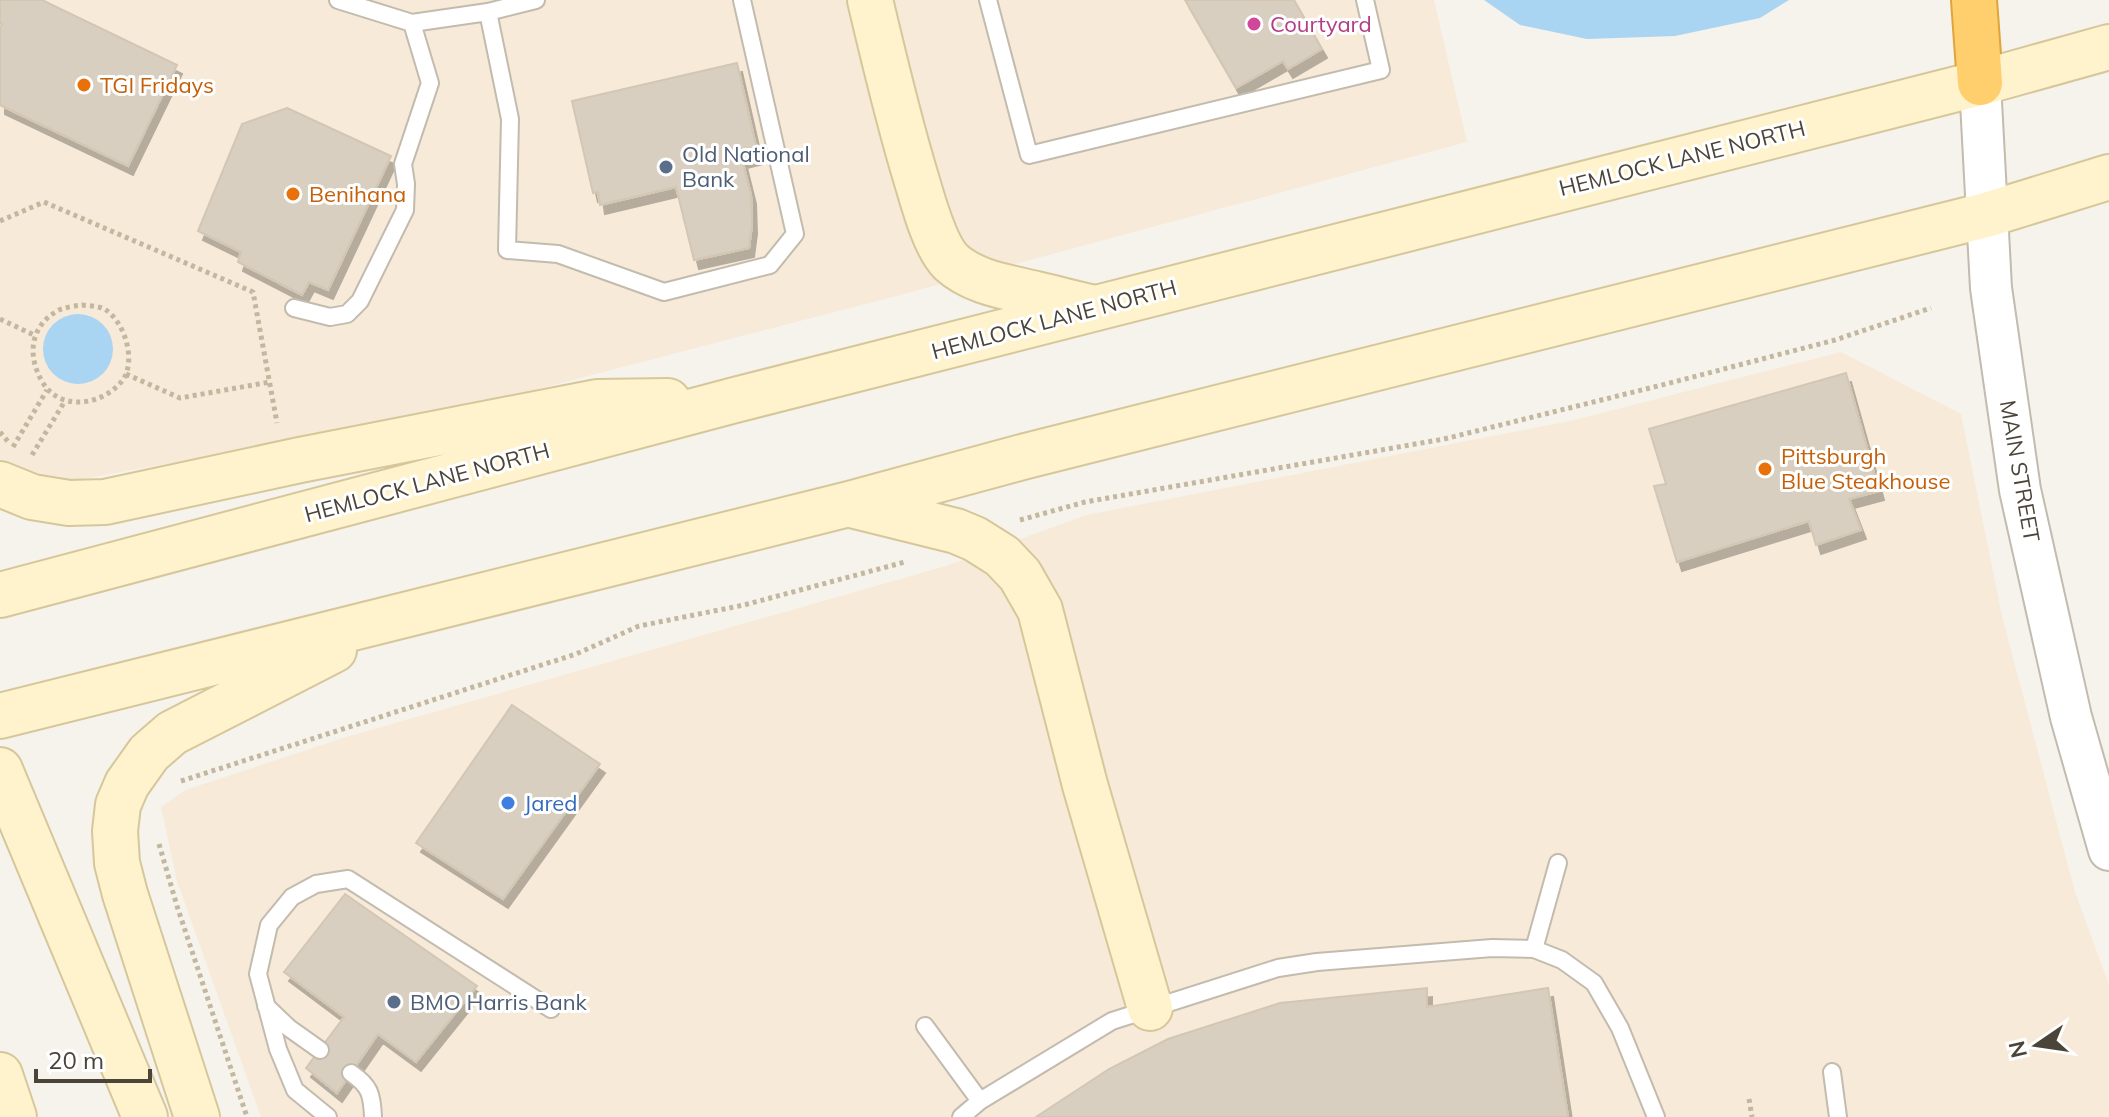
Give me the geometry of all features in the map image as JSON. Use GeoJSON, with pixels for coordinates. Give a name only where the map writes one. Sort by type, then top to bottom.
{"type":"FeatureCollection","features":[{"type":"Feature","properties":{"kind":"highway"},"geometry":{"type":"LineString","coordinates":[[1974,0],[1980,83]]}},
{"type":"Feature","properties":{"kind":"main road"},"geometry":{"type":"LineString","coordinates":[[870,0],[922,201],[935,235],[951,262],[974,277],[993,284],[1092,308]]}},
{"type":"Feature","properties":{"kind":"main road","name":"HEMLOCK LANE NORTH"},"geometry":{"type":"LineString","coordinates":[[0,595],[735,400],[1980,83],[2109,47]]}},
{"type":"Feature","properties":{"kind":"main road"},"geometry":{"type":"LineString","coordinates":[[0,716],[1986,215],[2109,177]]}},
{"type":"Feature","properties":{"kind":"main road"},"geometry":{"type":"LineString","coordinates":[[15,463],[32,497],[69,503],[105,502],[597,402],[735,400]]}},
{"type":"Feature","properties":{"kind":"main road"},"geometry":{"type":"LineString","coordinates":[[849,504],[956,531],[1002,556],[1020,575],[1040,610],[1085,785],[1150,1008]]}},
{"type":"Feature","properties":{"kind":"main road"},"geometry":{"type":"LineString","coordinates":[[197,1117],[117,863],[118,805],[127,784],[149,753],[172,733],[402,615]]}},
{"type":"Feature","properties":{"kind":"main road"},"geometry":{"type":"LineString","coordinates":[[0,770],[145,1117]]}},
{"type":"Feature","properties":{"kind":"main road"},"geometry":{"type":"LineString","coordinates":[[0,1075],[14,1117]]}},
{"type":"Feature","properties":{"kind":"street","name":"MAIN STREET"},"geometry":{"type":"LineString","coordinates":[[1980,83],[1991,288],[2020,490],[2071,717],[2109,850]]}},
{"type":"Feature","properties":{"kind":"lane"},"geometry":{"type":"LineString","coordinates":[[338,0],[412,23],[488,12],[536,0]]}},
{"type":"Feature","properties":{"kind":"lane"},"geometry":{"type":"LineString","coordinates":[[488,12],[510,119],[507,250],[558,254],[664,292],[770,265],[795,234],[742,0]]}},
{"type":"Feature","properties":{"kind":"lane"},"geometry":{"type":"LineString","coordinates":[[988,0],[1029,155],[1381,70],[1365,0]]}},
{"type":"Feature","properties":{"kind":"lane"},"geometry":{"type":"LineString","coordinates":[[294,308],[330,317],[347,314],[360,301],[405,210],[403,164],[430,83],[412,23]]}},
{"type":"Feature","properties":{"kind":"lane"},"geometry":{"type":"LineString","coordinates":[[1534,949],[1558,863]]}},
{"type":"Feature","properties":{"kind":"lane"},"geometry":{"type":"LineString","coordinates":[[328,1117],[295,1090],[278,1049],[258,974],[269,925],[292,897],[316,884],[348,879],[551,1009]]}},
{"type":"Feature","properties":{"kind":"lane"},"geometry":{"type":"LineString","coordinates":[[961,1117],[980,1101],[1112,1021],[1150,1008],[1278,968],[1492,948],[1534,949],[1562,960],[1594,983],[1620,1028],[1656,1117]]}},
{"type":"Feature","properties":{"kind":"lane"},"geometry":{"type":"LineString","coordinates":[[265,1004],[289,1028],[320,1050]]}},
{"type":"Feature","properties":{"kind":"lane"},"geometry":{"type":"LineString","coordinates":[[925,1026],[980,1101]]}},
{"type":"Feature","properties":{"kind":"lane"},"geometry":{"type":"LineString","coordinates":[[1832,1072],[1838,1117]]}},
{"type":"Feature","properties":{"kind":"lane"},"geometry":{"type":"LineString","coordinates":[[351,1073],[366,1083],[373,1117]]}},
{"type":"Feature","properties":{"kind":"path"},"geometry":{"type":"LineString","coordinates":[[0,221],[44,202],[253,292],[278,428]]}},
{"type":"Feature","properties":{"kind":"path"},"geometry":{"type":"LineString","coordinates":[[82,305],[105,308],[122,326],[129,349],[124,380],[108,395],[86,403],[65,401],[47,390],[36,372],[32,353],[34,335],[45,319],[61,309],[82,305]]}},
{"type":"Feature","properties":{"kind":"path"},"geometry":{"type":"LineString","coordinates":[[1011,523],[1085,502],[1444,439],[1835,340],[1931,308]]}},
{"type":"Feature","properties":{"kind":"path"},"geometry":{"type":"LineString","coordinates":[[0,319],[34,335]]}},
{"type":"Feature","properties":{"kind":"path"},"geometry":{"type":"LineString","coordinates":[[126,374],[180,398],[270,382]]}},
{"type":"Feature","properties":{"kind":"path"},"geometry":{"type":"LineString","coordinates":[[15,463],[47,390]]}},
{"type":"Feature","properties":{"kind":"path"},"geometry":{"type":"LineString","coordinates":[[15,463],[65,401]]}},
{"type":"Feature","properties":{"kind":"path"},"geometry":{"type":"LineString","coordinates":[[178,782],[576,654],[639,626],[744,605],[909,561]]}},
{"type":"Feature","properties":{"kind":"path"},"geometry":{"type":"LineString","coordinates":[[158,838],[177,906],[247,1117]]}},
{"type":"Feature","properties":{"kind":"path"},"geometry":{"type":"LineString","coordinates":[[1749,1099],[1752,1117]]}},
{"type":"Feature","properties":{"kind":"shaded area"},"geometry":{"type":"Polygon","coordinates":[[[0,0],[1434,0],[1467,142],[904,294],[430,417],[65,482],[20,473],[0,459],[0,0]]]}},
{"type":"Feature","properties":{"kind":"shaded area"},"geometry":{"type":"Polygon","coordinates":[[[1841,352],[1961,414],[2002,616],[2075,892],[2109,985],[2109,1117],[261,1117],[177,881],[161,807],[185,790],[346,737],[946,566],[1086,515],[1570,421],[1841,352]]]}},
{"type":"Feature","properties":{"kind":"water"},"geometry":{"type":"Polygon","coordinates":[[[1484,0],[1789,0],[1760,18],[1675,36],[1587,39],[1520,25],[1484,0]]]}},
{"type":"Feature","properties":{"kind":"water"},"geometry":{"type":"Polygon","coordinates":[[[85,314],[107,329],[113,349],[111,363],[103,374],[92,382],[71,384],[53,374],[45,363],[43,342],[53,324],[64,316],[85,314]]]}},
{"type":"Feature","properties":{"kind":"building","name":"TGI Fridays"},"geometry":{"type":"Polygon","coordinates":[[[0,0],[42,0],[177,65],[128,166],[0,105],[0,0]]]}},
{"type":"Feature","properties":{"kind":"building","name":"Courtyard"},"geometry":{"type":"Polygon","coordinates":[[[1185,0],[1294,0],[1322,49],[1288,69],[1283,61],[1236,88],[1185,0]]]}},
{"type":"Feature","properties":{"kind":"building","name":"Old National Bank"},"geometry":{"type":"Polygon","coordinates":[[[737,63],[758,155],[742,159],[751,195],[749,248],[694,260],[676,187],[600,205],[598,192],[593,193],[572,101],[737,63]]]}},
{"type":"Feature","properties":{"kind":"building","name":"Benihana"},"geometry":{"type":"Polygon","coordinates":[[[287,108],[391,156],[328,290],[309,282],[302,295],[238,262],[241,252],[198,231],[242,124],[287,108]]]}},
{"type":"Feature","properties":{"kind":"building"},"geometry":{"type":"Polygon","coordinates":[[[1846,373],[1879,491],[1849,499],[1861,530],[1816,545],[1809,521],[1677,562],[1654,486],[1666,484],[1649,429],[1846,373]]]}},
{"type":"Feature","properties":{"kind":"building","name":"Jared"},"geometry":{"type":"Polygon","coordinates":[[[512,705],[600,764],[503,899],[416,843],[512,705]]]}},
{"type":"Feature","properties":{"kind":"building","name":"BMO Harris Bank"},"geometry":{"type":"Polygon","coordinates":[[[345,894],[477,986],[416,1062],[378,1034],[337,1093],[306,1068],[344,1017],[284,972],[345,894]]]}},
{"type":"Feature","properties":{"kind":"building"},"geometry":{"type":"Polygon","coordinates":[[[1427,988],[1427,1007],[1548,988],[1568,1117],[1036,1117],[1109,1069],[1168,1039],[1280,1003],[1427,988]]]}},
{"type":"Feature","properties":{"kind":"place","name":"Courtyard"},"geometry":{"type":"Point","coordinates":[1254,24]}},
{"type":"Feature","properties":{"kind":"place","name":"TGI Fridays"},"geometry":{"type":"Point","coordinates":[84,85]}},
{"type":"Feature","properties":{"kind":"place","name":"Old National Bank"},"geometry":{"type":"Point","coordinates":[666,167]}},
{"type":"Feature","properties":{"kind":"place","name":"Benihana"},"geometry":{"type":"Point","coordinates":[293,194]}},
{"type":"Feature","properties":{"kind":"place","name":"Pittsburgh Blue Steakhouse"},"geometry":{"type":"Point","coordinates":[1765,469]}},
{"type":"Feature","properties":{"kind":"place","name":"Jared"},"geometry":{"type":"Point","coordinates":[508,803]}},
{"type":"Feature","properties":{"kind":"place","name":"BMO Harris Bank"},"geometry":{"type":"Point","coordinates":[394,1002]}}]}
